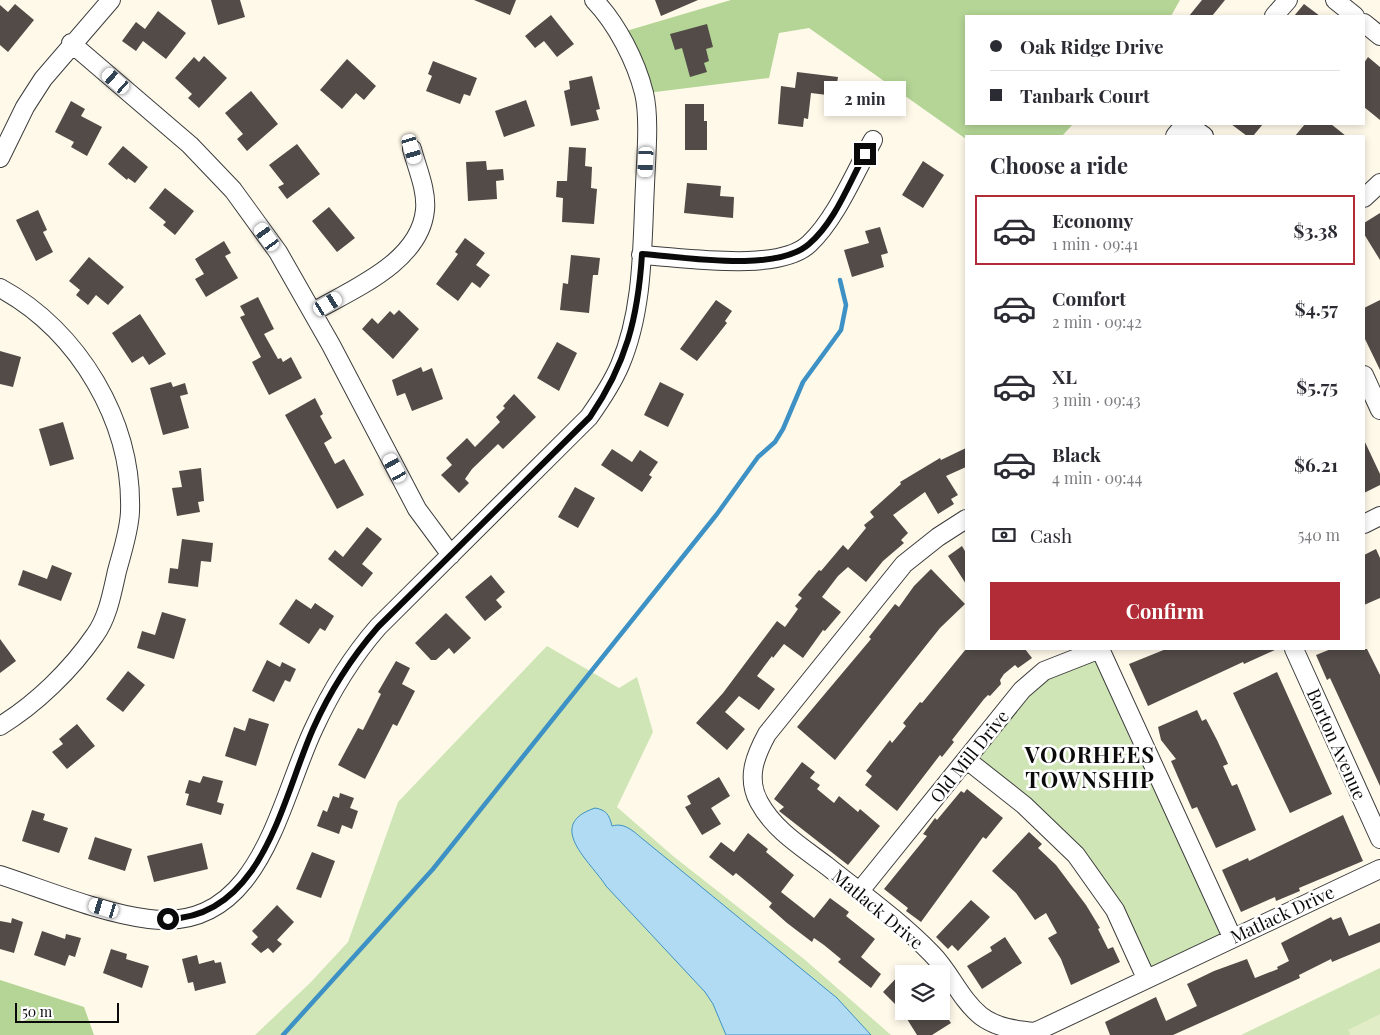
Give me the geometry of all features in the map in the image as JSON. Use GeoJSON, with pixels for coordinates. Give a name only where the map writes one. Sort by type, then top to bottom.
{"type":"FeatureCollection","features":[{"type":"Feature","properties":{"kind":"street"},"geometry":{"type":"LineString","coordinates":[[0,158],[25,107],[43,79],[71,43],[111,0]]}},
{"type":"Feature","properties":{"kind":"street"},"geometry":{"type":"LineString","coordinates":[[0,875],[122,914],[150,919],[187,918],[210,910],[232,895],[250,874],[262,854],[313,730],[338,680],[356,652],[378,627],[590,417],[608,390],[621,364],[632,325],[642,254],[647,144],[645,95],[638,74],[617,30],[594,0]]}},
{"type":"Feature","properties":{"kind":"street"},"geometry":{"type":"LineString","coordinates":[[1275,15],[1288,0]]}},
{"type":"Feature","properties":{"kind":"street"},"geometry":{"type":"LineString","coordinates":[[1335,0],[1354,15]]}},
{"type":"Feature","properties":{"kind":"street"},"geometry":{"type":"LineString","coordinates":[[1365,24],[1380,36]]}},
{"type":"Feature","properties":{"kind":"street"},"geometry":{"type":"LineString","coordinates":[[71,43],[190,145],[233,190],[278,252],[313,312],[417,509],[451,555]]}},
{"type":"Feature","properties":{"kind":"street"},"geometry":{"type":"LineString","coordinates":[[1176,135],[1185,125]]}},
{"type":"Feature","properties":{"kind":"street"},"geometry":{"type":"LineString","coordinates":[[1188,125],[1202,135]]}},
{"type":"Feature","properties":{"kind":"street"},"geometry":{"type":"LineString","coordinates":[[642,254],[739,261],[787,257],[809,244],[827,222],[873,140]]}},
{"type":"Feature","properties":{"kind":"street"},"geometry":{"type":"LineString","coordinates":[[313,312],[372,278],[403,256],[414,244],[421,230],[426,208],[412,149]]}},
{"type":"Feature","properties":{"kind":"street"},"geometry":{"type":"LineString","coordinates":[[1365,197],[1380,183]]}},
{"type":"Feature","properties":{"kind":"street"},"geometry":{"type":"LineString","coordinates":[[0,288],[30,307],[58,332],[100,388],[118,433],[125,459],[130,512],[106,613],[96,634],[51,686],[15,717],[0,726]]}},
{"type":"Feature","properties":{"kind":"street"},"geometry":{"type":"LineString","coordinates":[[1365,377],[1380,410]]}},
{"type":"Feature","properties":{"kind":"street"},"geometry":{"type":"LineString","coordinates":[[1365,524],[1380,516]]}},
{"type":"Feature","properties":{"kind":"street","name":"Matlack Drive"},"geometry":{"type":"LineString","coordinates":[[965,520],[938,537],[904,564],[767,734],[756,754],[752,776],[758,800],[774,826],[910,933],[934,955],[963,996],[982,1016],[1008,1029],[1035,1032],[1232,937],[1380,869]]}},
{"type":"Feature","properties":{"kind":"street","name":"Old Mill Drive"},"geometry":{"type":"LineString","coordinates":[[859,892],[1022,690],[1044,672],[1098,650]]}},
{"type":"Feature","properties":{"kind":"street"},"geometry":{"type":"LineString","coordinates":[[1100,650],[1232,937]]}},
{"type":"Feature","properties":{"kind":"street","name":"Borton Avenue"},"geometry":{"type":"LineString","coordinates":[[1294,650],[1380,839]]}},
{"type":"Feature","properties":{"kind":"street"},"geometry":{"type":"LineString","coordinates":[[967,760],[1024,805],[1076,855],[1115,910],[1146,978]]}},
{"type":"Feature","properties":{"kind":"green space"},"geometry":{"type":"Polygon","coordinates":[[[731,0],[1180,0],[1172,15],[965,15],[965,125],[1072,125],[1063,135],[965,135],[965,138],[809,28],[779,33],[769,78],[639,94],[616,34],[731,0]]]}},
{"type":"Feature","properties":{"kind":"green space"},"geometry":{"type":"Polygon","coordinates":[[[547,646],[619,688],[637,677],[653,732],[617,807],[673,856],[804,959],[891,1035],[255,1035],[310,983],[348,942],[398,802],[547,646]]]}},
{"type":"Feature","properties":{"kind":"green space"},"geometry":{"type":"Polygon","coordinates":[[[1100,650],[1232,937],[1146,978],[1076,855],[967,760],[1022,690],[1100,650]]]}},
{"type":"Feature","properties":{"kind":"green space"},"geometry":{"type":"Polygon","coordinates":[[[1380,968],[1380,1035],[1241,1035],[1380,968]]]}},
{"type":"Feature","properties":{"kind":"green space"},"geometry":{"type":"Polygon","coordinates":[[[0,980],[84,1007],[94,1035],[0,1035],[0,980]]]}},
{"type":"Feature","properties":{"kind":"green space"},"geometry":{"type":"Polygon","coordinates":[[[1380,1014],[1380,1035],[1350,1035],[1348,1030],[1380,1014]]]}},
{"type":"Feature","properties":{"kind":"water"},"geometry":{"type":"Polygon","coordinates":[[[595,808],[606,813],[610,818],[612,826],[621,825],[637,834],[837,998],[871,1035],[726,1035],[713,1004],[705,992],[606,886],[582,855],[572,834],[573,824],[580,815],[595,808]]]}},
{"type":"Feature","properties":{"kind":"building"},"geometry":{"type":"Polygon","coordinates":[[[211,0],[240,0],[245,17],[218,25],[211,0]]]}},
{"type":"Feature","properties":{"kind":"building"},"geometry":{"type":"Polygon","coordinates":[[[474,0],[516,0],[510,15],[474,0]]]}},
{"type":"Feature","properties":{"kind":"building"},"geometry":{"type":"Polygon","coordinates":[[[655,0],[698,0],[661,16],[655,0]]]}},
{"type":"Feature","properties":{"kind":"building"},"geometry":{"type":"Polygon","coordinates":[[[1202,0],[1225,0],[1213,15],[1190,15],[1202,0]]]}},
{"type":"Feature","properties":{"kind":"building"},"geometry":{"type":"Polygon","coordinates":[[[15,4],[34,20],[8,52],[0,45],[0,5],[8,12],[15,4]]]}},
{"type":"Feature","properties":{"kind":"building"},"geometry":{"type":"Polygon","coordinates":[[[1304,4],[1319,15],[1295,15],[1304,4]]]}},
{"type":"Feature","properties":{"kind":"building"},"geometry":{"type":"Polygon","coordinates":[[[158,11],[186,33],[166,59],[143,41],[136,51],[122,41],[136,22],[145,29],[158,11]]]}},
{"type":"Feature","properties":{"kind":"building"},"geometry":{"type":"Polygon","coordinates":[[[551,15],[574,44],[557,57],[544,41],[535,48],[525,36],[551,15]]]}},
{"type":"Feature","properties":{"kind":"building"},"geometry":{"type":"Polygon","coordinates":[[[707,24],[713,47],[706,49],[709,61],[704,63],[707,72],[690,77],[682,48],[675,50],[670,34],[707,24]]]}},
{"type":"Feature","properties":{"kind":"building"},"geometry":{"type":"Polygon","coordinates":[[[204,56],[227,78],[199,108],[188,98],[192,94],[175,78],[194,57],[199,62],[204,56]]]}},
{"type":"Feature","properties":{"kind":"building"},"geometry":{"type":"Polygon","coordinates":[[[1368,57],[1380,67],[1380,120],[1365,108],[1365,62],[1368,57]]]}},
{"type":"Feature","properties":{"kind":"building"},"geometry":{"type":"Polygon","coordinates":[[[347,59],[376,86],[364,100],[356,93],[342,109],[320,90],[347,59]]]}},
{"type":"Feature","properties":{"kind":"building"},"geometry":{"type":"Polygon","coordinates":[[[433,61],[477,78],[470,96],[464,94],[460,104],[426,91],[432,76],[428,74],[433,61]]]}},
{"type":"Feature","properties":{"kind":"building"},"geometry":{"type":"Polygon","coordinates":[[[797,72],[838,77],[835,96],[811,93],[808,119],[804,118],[803,127],[778,124],[781,86],[795,88],[797,72]]]}},
{"type":"Feature","properties":{"kind":"building"},"geometry":{"type":"Polygon","coordinates":[[[592,76],[600,109],[596,110],[599,120],[571,126],[564,91],[570,89],[569,81],[592,76]]]}},
{"type":"Feature","properties":{"kind":"building"},"geometry":{"type":"Polygon","coordinates":[[[251,91],[278,124],[247,151],[237,139],[243,134],[225,113],[251,91]]]}},
{"type":"Feature","properties":{"kind":"building"},"geometry":{"type":"Polygon","coordinates":[[[526,100],[535,126],[504,137],[495,111],[526,100]]]}},
{"type":"Feature","properties":{"kind":"building"},"geometry":{"type":"Polygon","coordinates":[[[71,101],[85,109],[81,116],[102,127],[87,156],[71,147],[74,142],[55,132],[71,101]]]}},
{"type":"Feature","properties":{"kind":"building"},"geometry":{"type":"Polygon","coordinates":[[[685,104],[704,104],[704,121],[707,121],[707,150],[685,150],[685,104]]]}},
{"type":"Feature","properties":{"kind":"building"},"geometry":{"type":"Polygon","coordinates":[[[1232,125],[1262,125],[1254,135],[1246,135],[1232,125]]]}},
{"type":"Feature","properties":{"kind":"building"},"geometry":{"type":"Polygon","coordinates":[[[1304,125],[1332,125],[1345,135],[1296,135],[1304,125]]]}},
{"type":"Feature","properties":{"kind":"building"},"geometry":{"type":"Polygon","coordinates":[[[297,144],[320,174],[287,199],[278,187],[284,184],[269,165],[297,144]]]}},
{"type":"Feature","properties":{"kind":"building"},"geometry":{"type":"Polygon","coordinates":[[[123,146],[148,167],[135,183],[128,178],[127,180],[108,164],[123,146]]]}},
{"type":"Feature","properties":{"kind":"building"},"geometry":{"type":"Polygon","coordinates":[[[569,147],[586,148],[585,166],[592,167],[591,188],[597,189],[594,224],[562,222],[563,198],[556,197],[557,181],[567,181],[569,147]]]}},
{"type":"Feature","properties":{"kind":"building"},"geometry":{"type":"Polygon","coordinates":[[[486,161],[487,170],[503,169],[504,180],[496,181],[497,199],[468,201],[466,162],[486,161]]]}},
{"type":"Feature","properties":{"kind":"building"},"geometry":{"type":"Polygon","coordinates":[[[923,161],[944,175],[923,208],[902,195],[923,161]]]}},
{"type":"Feature","properties":{"kind":"building"},"geometry":{"type":"Polygon","coordinates":[[[687,183],[721,186],[720,196],[734,197],[733,218],[684,213],[687,183]]]}},
{"type":"Feature","properties":{"kind":"building"},"geometry":{"type":"Polygon","coordinates":[[[165,188],[194,211],[175,235],[163,225],[166,222],[149,208],[165,188]]]}},
{"type":"Feature","properties":{"kind":"building"},"geometry":{"type":"Polygon","coordinates":[[[329,207],[355,238],[337,252],[312,221],[329,207]]]}},
{"type":"Feature","properties":{"kind":"building"},"geometry":{"type":"Polygon","coordinates":[[[38,210],[47,230],[43,232],[53,252],[36,261],[16,220],[38,210]]]}},
{"type":"Feature","properties":{"kind":"building"},"geometry":{"type":"Polygon","coordinates":[[[1380,213],[1380,260],[1365,236],[1365,222],[1380,213]]]}},
{"type":"Feature","properties":{"kind":"building"},"geometry":{"type":"Polygon","coordinates":[[[880,227],[888,253],[881,255],[884,267],[852,277],[844,250],[869,243],[865,231],[880,227]]]}},
{"type":"Feature","properties":{"kind":"building"},"geometry":{"type":"Polygon","coordinates":[[[465,238],[485,253],[476,265],[490,275],[480,288],[472,282],[458,301],[436,284],[458,254],[455,252],[465,238]]]}},
{"type":"Feature","properties":{"kind":"building"},"geometry":{"type":"Polygon","coordinates":[[[224,241],[231,253],[225,256],[238,278],[206,297],[195,279],[204,274],[195,259],[224,241]]]}},
{"type":"Feature","properties":{"kind":"building"},"geometry":{"type":"Polygon","coordinates":[[[571,255],[600,258],[598,275],[593,275],[589,313],[560,310],[563,283],[568,284],[571,255]]]}},
{"type":"Feature","properties":{"kind":"building"},"geometry":{"type":"Polygon","coordinates":[[[89,257],[124,287],[108,305],[96,295],[88,305],[76,295],[80,290],[69,281],[89,257]]]}},
{"type":"Feature","properties":{"kind":"building"},"geometry":{"type":"Polygon","coordinates":[[[258,297],[274,329],[264,334],[278,359],[281,358],[283,362],[291,357],[302,378],[269,395],[252,362],[261,357],[240,317],[245,315],[240,306],[258,297]]]}},
{"type":"Feature","properties":{"kind":"building"},"geometry":{"type":"Polygon","coordinates":[[[716,300],[732,311],[725,321],[727,323],[697,361],[680,349],[716,300]]]}},
{"type":"Feature","properties":{"kind":"building"},"geometry":{"type":"Polygon","coordinates":[[[1380,300],[1380,370],[1365,339],[1365,308],[1380,300]]]}},
{"type":"Feature","properties":{"kind":"building"},"geometry":{"type":"Polygon","coordinates":[[[399,310],[419,329],[393,359],[362,329],[372,318],[378,324],[390,311],[394,315],[399,310]]]}},
{"type":"Feature","properties":{"kind":"building"},"geometry":{"type":"Polygon","coordinates":[[[140,314],[166,354],[149,365],[143,356],[132,363],[112,333],[140,314]]]}},
{"type":"Feature","properties":{"kind":"building"},"geometry":{"type":"Polygon","coordinates":[[[557,342],[577,353],[559,391],[537,378],[557,342]]]}},
{"type":"Feature","properties":{"kind":"building"},"geometry":{"type":"Polygon","coordinates":[[[0,351],[21,357],[13,387],[0,384],[0,351]]]}},
{"type":"Feature","properties":{"kind":"building"},"geometry":{"type":"Polygon","coordinates":[[[421,367],[423,372],[432,368],[443,399],[412,411],[405,393],[397,396],[392,380],[421,367]]]}},
{"type":"Feature","properties":{"kind":"building"},"geometry":{"type":"Polygon","coordinates":[[[171,382],[173,387],[185,383],[188,394],[180,396],[189,428],[163,435],[150,388],[171,382]]]}},
{"type":"Feature","properties":{"kind":"building"},"geometry":{"type":"Polygon","coordinates":[[[660,382],[684,394],[668,427],[644,415],[660,382]]]}},
{"type":"Feature","properties":{"kind":"building"},"geometry":{"type":"Polygon","coordinates":[[[514,394],[536,417],[503,449],[498,444],[472,469],[465,479],[469,483],[459,493],[441,475],[452,465],[446,458],[467,438],[475,447],[500,422],[496,417],[505,408],[503,406],[514,394]]]}},
{"type":"Feature","properties":{"kind":"building"},"geometry":{"type":"Polygon","coordinates":[[[315,398],[323,414],[320,416],[332,438],[324,443],[335,464],[344,459],[364,495],[337,509],[285,415],[315,398]]]}},
{"type":"Feature","properties":{"kind":"building"},"geometry":{"type":"Polygon","coordinates":[[[63,422],[74,459],[50,466],[39,429],[63,422]]]}},
{"type":"Feature","properties":{"kind":"building"},"geometry":{"type":"Polygon","coordinates":[[[1365,442],[1380,474],[1380,485],[1365,492],[1365,442]]]}},
{"type":"Feature","properties":{"kind":"building"},"geometry":{"type":"Polygon","coordinates":[[[965,448],[965,467],[946,476],[958,495],[951,499],[954,504],[938,514],[925,492],[893,515],[908,533],[901,540],[904,543],[883,561],[866,582],[848,567],[838,576],[822,597],[841,612],[825,631],[823,630],[803,658],[784,644],[757,676],[775,689],[759,710],[739,696],[725,712],[745,729],[727,750],[696,723],[723,693],[777,621],[785,627],[798,609],[795,606],[802,598],[798,595],[843,545],[848,550],[866,528],[864,525],[874,517],[870,512],[901,484],[900,482],[940,458],[941,460],[965,448]]]}},
{"type":"Feature","properties":{"kind":"building"},"geometry":{"type":"Polygon","coordinates":[[[612,449],[632,462],[640,450],[658,462],[649,475],[652,477],[642,492],[601,465],[612,449]]]}},
{"type":"Feature","properties":{"kind":"building"},"geometry":{"type":"Polygon","coordinates":[[[201,468],[204,501],[198,502],[200,512],[177,516],[172,488],[182,487],[179,471],[201,468]]]}},
{"type":"Feature","properties":{"kind":"building"},"geometry":{"type":"Polygon","coordinates":[[[575,487],[595,498],[578,528],[558,517],[575,487]]]}},
{"type":"Feature","properties":{"kind":"building"},"geometry":{"type":"Polygon","coordinates":[[[367,527],[382,539],[362,564],[373,573],[362,587],[328,559],[335,550],[343,557],[367,527]]]}},
{"type":"Feature","properties":{"kind":"building"},"geometry":{"type":"Polygon","coordinates":[[[182,539],[213,543],[211,562],[201,561],[198,587],[168,583],[170,568],[178,569],[182,539]]]}},
{"type":"Feature","properties":{"kind":"building"},"geometry":{"type":"Polygon","coordinates":[[[962,546],[965,551],[965,582],[948,556],[962,546]]]}},
{"type":"Feature","properties":{"kind":"building"},"geometry":{"type":"Polygon","coordinates":[[[1376,549],[1380,558],[1380,598],[1365,605],[1365,554],[1376,549]]]}},
{"type":"Feature","properties":{"kind":"building"},"geometry":{"type":"Polygon","coordinates":[[[52,565],[72,573],[61,601],[18,585],[23,570],[47,579],[52,565]]]}},
{"type":"Feature","properties":{"kind":"building"},"geometry":{"type":"Polygon","coordinates":[[[931,569],[965,604],[940,628],[835,760],[797,727],[871,639],[869,637],[895,604],[899,607],[914,586],[931,569]]]}},
{"type":"Feature","properties":{"kind":"building"},"geometry":{"type":"Polygon","coordinates":[[[491,575],[505,592],[496,600],[502,607],[485,621],[465,597],[491,575]]]}},
{"type":"Feature","properties":{"kind":"building"},"geometry":{"type":"Polygon","coordinates":[[[296,599],[311,609],[315,603],[334,616],[325,631],[320,628],[309,644],[279,624],[296,599]]]}},
{"type":"Feature","properties":{"kind":"building"},"geometry":{"type":"Polygon","coordinates":[[[162,612],[186,619],[174,659],[137,648],[142,631],[155,635],[162,612]]]}},
{"type":"Feature","properties":{"kind":"building"},"geometry":{"type":"Polygon","coordinates":[[[446,613],[471,638],[454,654],[449,648],[436,660],[431,660],[415,643],[446,613]]]}},
{"type":"Feature","properties":{"kind":"building"},"geometry":{"type":"Polygon","coordinates":[[[0,639],[16,661],[0,673],[0,639]]]}},
{"type":"Feature","properties":{"kind":"building"},"geometry":{"type":"Polygon","coordinates":[[[1367,649],[1380,675],[1380,786],[1330,678],[1327,680],[1316,655],[1328,650],[1367,649]]]}},
{"type":"Feature","properties":{"kind":"building"},"geometry":{"type":"Polygon","coordinates":[[[965,650],[1026,650],[1032,658],[1018,668],[1015,665],[1004,674],[1000,680],[1001,684],[990,696],[988,695],[984,699],[952,740],[954,742],[942,757],[940,755],[897,811],[865,785],[872,776],[866,771],[890,740],[892,743],[906,726],[903,723],[920,702],[922,703],[965,650]]]}},
{"type":"Feature","properties":{"kind":"building"},"geometry":{"type":"Polygon","coordinates":[[[1164,650],[1275,650],[1244,664],[1243,662],[1148,706],[1129,664],[1164,650]]]}},
{"type":"Feature","properties":{"kind":"building"},"geometry":{"type":"Polygon","coordinates":[[[267,660],[280,667],[282,662],[296,669],[290,682],[285,680],[274,702],[252,691],[267,660]]]}},
{"type":"Feature","properties":{"kind":"building"},"geometry":{"type":"Polygon","coordinates":[[[396,661],[410,668],[402,684],[415,691],[397,726],[393,724],[365,779],[338,765],[358,728],[363,730],[381,694],[378,692],[396,661]]]}},
{"type":"Feature","properties":{"kind":"building"},"geometry":{"type":"Polygon","coordinates":[[[128,671],[145,685],[123,712],[106,699],[128,671]]]}},
{"type":"Feature","properties":{"kind":"building"},"geometry":{"type":"Polygon","coordinates":[[[1277,672],[1332,794],[1290,813],[1233,693],[1277,672]]]}},
{"type":"Feature","properties":{"kind":"building"},"geometry":{"type":"Polygon","coordinates":[[[1197,710],[1202,721],[1206,719],[1217,740],[1228,764],[1223,766],[1232,786],[1237,784],[1256,830],[1216,848],[1197,807],[1192,809],[1171,761],[1176,759],[1161,740],[1158,727],[1197,710]]]}},
{"type":"Feature","properties":{"kind":"building"},"geometry":{"type":"Polygon","coordinates":[[[249,718],[269,724],[256,766],[225,756],[234,727],[245,731],[249,718]]]}},
{"type":"Feature","properties":{"kind":"building"},"geometry":{"type":"Polygon","coordinates":[[[77,724],[95,746],[67,769],[52,752],[63,744],[59,739],[77,724]]]}},
{"type":"Feature","properties":{"kind":"building"},"geometry":{"type":"Polygon","coordinates":[[[802,762],[815,772],[810,778],[820,785],[817,789],[834,803],[839,796],[858,812],[860,809],[880,826],[848,865],[779,811],[784,807],[774,799],[802,762]]]}},
{"type":"Feature","properties":{"kind":"building"},"geometry":{"type":"Polygon","coordinates":[[[203,776],[223,781],[217,802],[224,804],[221,815],[186,805],[189,794],[185,793],[189,780],[200,783],[203,776]]]}},
{"type":"Feature","properties":{"kind":"building"},"geometry":{"type":"Polygon","coordinates":[[[719,777],[730,796],[711,808],[721,824],[702,835],[685,807],[691,804],[687,796],[719,777]]]}},
{"type":"Feature","properties":{"kind":"building"},"geometry":{"type":"Polygon","coordinates":[[[967,789],[1003,818],[986,839],[983,837],[921,922],[906,911],[908,908],[884,889],[927,836],[923,834],[935,818],[937,820],[961,791],[964,793],[967,789]]]}},
{"type":"Feature","properties":{"kind":"building"},"geometry":{"type":"Polygon","coordinates":[[[340,793],[354,798],[350,808],[358,811],[352,829],[342,825],[339,834],[317,826],[323,810],[327,812],[333,796],[339,798],[340,793]]]}},
{"type":"Feature","properties":{"kind":"building"},"geometry":{"type":"Polygon","coordinates":[[[32,810],[45,814],[43,820],[68,828],[59,853],[22,841],[32,810]]]}},
{"type":"Feature","properties":{"kind":"building"},"geometry":{"type":"Polygon","coordinates":[[[1343,815],[1363,861],[1299,888],[1300,891],[1276,901],[1275,897],[1241,912],[1222,870],[1248,858],[1249,861],[1343,815]]]}},
{"type":"Feature","properties":{"kind":"building"},"geometry":{"type":"Polygon","coordinates":[[[1029,832],[1042,844],[1038,848],[1056,865],[1086,905],[1100,928],[1098,929],[1108,949],[1113,947],[1120,962],[1071,985],[1061,959],[1048,938],[1057,933],[1046,913],[1035,920],[1016,893],[992,871],[1029,832]]]}},
{"type":"Feature","properties":{"kind":"building"},"geometry":{"type":"Polygon","coordinates":[[[748,833],[768,849],[766,852],[794,875],[781,892],[814,918],[830,898],[849,912],[846,916],[875,939],[861,957],[881,974],[871,988],[838,962],[841,959],[824,945],[814,938],[812,942],[787,923],[769,907],[772,903],[736,873],[733,876],[709,857],[721,842],[734,852],[748,833]]]}},
{"type":"Feature","properties":{"kind":"building"},"geometry":{"type":"Polygon","coordinates":[[[95,837],[132,849],[125,871],[88,859],[95,837]]]}},
{"type":"Feature","properties":{"kind":"building"},"geometry":{"type":"Polygon","coordinates":[[[202,843],[208,869],[154,882],[147,856],[202,843]]]}},
{"type":"Feature","properties":{"kind":"building"},"geometry":{"type":"Polygon","coordinates":[[[312,852],[335,861],[321,898],[296,889],[312,852]]]}},
{"type":"Feature","properties":{"kind":"building"},"geometry":{"type":"Polygon","coordinates":[[[971,900],[990,917],[958,951],[952,945],[948,949],[936,937],[971,900]]]}},
{"type":"Feature","properties":{"kind":"building"},"geometry":{"type":"Polygon","coordinates":[[[277,905],[294,922],[277,940],[282,944],[273,953],[268,948],[261,953],[251,944],[258,937],[252,931],[277,905]]]}},
{"type":"Feature","properties":{"kind":"building"},"geometry":{"type":"Polygon","coordinates":[[[1331,917],[1333,920],[1341,917],[1349,936],[1380,923],[1380,942],[1332,962],[1331,959],[1299,975],[1300,978],[1173,1035],[1110,1035],[1105,1022],[1156,997],[1166,1021],[1197,1006],[1187,984],[1214,971],[1247,959],[1255,978],[1278,969],[1277,967],[1289,961],[1281,943],[1331,917]]]}},
{"type":"Feature","properties":{"kind":"building"},"geometry":{"type":"Polygon","coordinates":[[[12,918],[23,922],[14,953],[0,949],[0,921],[11,923],[12,918]]]}},
{"type":"Feature","properties":{"kind":"building"},"geometry":{"type":"Polygon","coordinates":[[[42,931],[65,939],[66,934],[81,938],[75,957],[69,955],[65,966],[34,955],[42,931]]]}},
{"type":"Feature","properties":{"kind":"building"},"geometry":{"type":"Polygon","coordinates":[[[1005,937],[1022,963],[982,989],[967,966],[992,951],[990,947],[1005,937]]]}},
{"type":"Feature","properties":{"kind":"building"},"geometry":{"type":"Polygon","coordinates":[[[111,949],[127,954],[126,959],[149,966],[142,988],[103,973],[111,949]]]}},
{"type":"Feature","properties":{"kind":"building"},"geometry":{"type":"Polygon","coordinates":[[[197,955],[199,964],[214,960],[215,963],[221,962],[226,983],[195,991],[193,982],[188,983],[182,959],[197,955]]]}},
{"type":"Feature","properties":{"kind":"building"},"geometry":{"type":"Polygon","coordinates":[[[895,979],[895,1004],[883,992],[895,979]]]}},
{"type":"Feature","properties":{"kind":"building"},"geometry":{"type":"Polygon","coordinates":[[[908,1020],[949,1020],[951,1023],[932,1035],[917,1035],[908,1020]]]}},
{"type":"Feature","properties":{"kind":"waterway"},"geometry":{"type":"LineString","coordinates":[[283,1035],[433,869],[717,514],[758,457],[775,442],[783,429],[803,382],[841,330],[846,305],[840,280]]}},
{"type":"Feature","properties":{"kind":"district","name":"VOORHEES TOWNSHIP"},"geometry":{"type":"Point","coordinates":[1090,766]}},
{"type":"Feature","properties":{"kind":"route"},"geometry":{"type":"LineString","coordinates":[[168,919],[187,918],[210,910],[232,895],[250,874],[262,854],[313,730],[338,680],[356,652],[378,627],[590,417],[608,390],[621,364],[632,325],[642,254],[739,261],[787,257],[809,244],[827,222],[865,154]]}}]}
